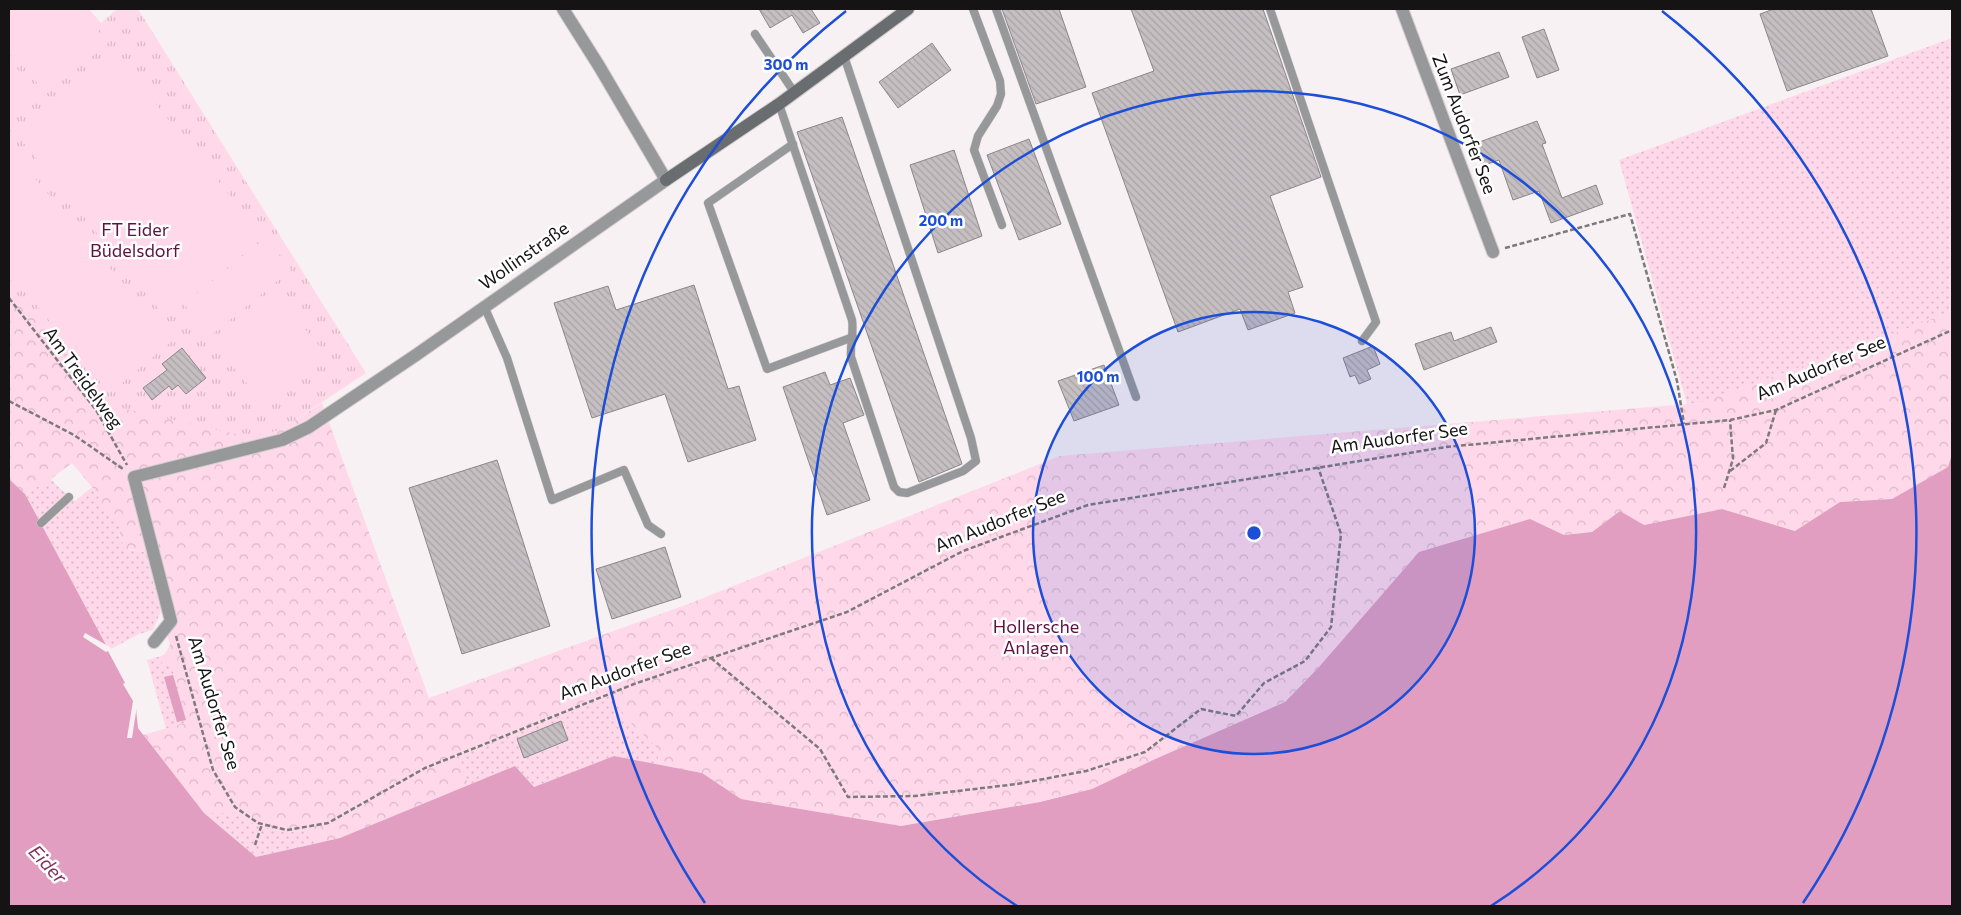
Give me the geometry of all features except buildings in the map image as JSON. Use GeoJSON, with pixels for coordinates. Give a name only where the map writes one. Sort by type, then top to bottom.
{"type":"FeatureCollection","features":[{"type":"Feature","properties":{"kind":"street"},"geometry":{"type":"LineString","coordinates":[[563,9],[666,180]]}},
{"type":"Feature","properties":{"kind":"street","name":"Wollinstraße"},"geometry":{"type":"LineString","coordinates":[[134,478],[282,440],[309,427],[779,104],[908,9]]}},
{"type":"Feature","properties":{"kind":"street","name":"Zum Audorfer See"},"geometry":{"type":"LineString","coordinates":[[1402,9],[1493,252]]}},
{"type":"Feature","properties":{"kind":"street","name":"Am Audorfer See"},"geometry":{"type":"LineString","coordinates":[[134,478],[171,621],[154,642]]}},
{"type":"Feature","properties":{"kind":"lane"},"geometry":{"type":"LineString","coordinates":[[973,9],[1000,81],[1001,94],[997,106],[978,136],[974,150],[1002,225]]}},
{"type":"Feature","properties":{"kind":"lane"},"geometry":{"type":"LineString","coordinates":[[996,9],[1136,397]]}},
{"type":"Feature","properties":{"kind":"lane"},"geometry":{"type":"LineString","coordinates":[[1270,9],[1376,322],[1362,341]]}},
{"type":"Feature","properties":{"kind":"lane"},"geometry":{"type":"LineString","coordinates":[[755,34],[794,92]]}},
{"type":"Feature","properties":{"kind":"lane"},"geometry":{"type":"LineString","coordinates":[[779,104],[852,320],[851,357],[894,487],[899,492],[907,493],[970,467],[976,462],[971,438],[844,56]]}},
{"type":"Feature","properties":{"kind":"lane"},"geometry":{"type":"LineString","coordinates":[[793,144],[708,204],[767,369],[852,337]]}},
{"type":"Feature","properties":{"kind":"lane"},"geometry":{"type":"LineString","coordinates":[[484,306],[507,358],[552,500],[624,470],[648,525],[661,534]]}},
{"type":"Feature","properties":{"kind":"lane"},"geometry":{"type":"LineString","coordinates":[[41,523],[69,496]]}},
{"type":"Feature","properties":{"kind":"path"},"geometry":{"type":"LineString","coordinates":[[1493,252],[1630,214],[1676,381],[1684,424]]}},
{"type":"Feature","properties":{"kind":"path","name":"Am Treidelweg"},"geometry":{"type":"LineString","coordinates":[[9,298],[96,410],[134,478]]}},
{"type":"Feature","properties":{"kind":"path","name":"Am Audorfer See"},"geometry":{"type":"LineString","coordinates":[[171,621],[213,770],[235,807],[262,824],[287,830],[328,823],[425,768],[634,684],[847,612],[963,552],[1088,505],[1446,447],[1730,420],[1776,410],[1952,330]]}},
{"type":"Feature","properties":{"kind":"path","name":"Am Treidelweg"},"geometry":{"type":"LineString","coordinates":[[9,401],[74,435],[134,478]]}},
{"type":"Feature","properties":{"kind":"path"},"geometry":{"type":"LineString","coordinates":[[1730,471],[1766,444],[1776,410]]}},
{"type":"Feature","properties":{"kind":"path"},"geometry":{"type":"LineString","coordinates":[[1724,488],[1732,459],[1730,420]]}},
{"type":"Feature","properties":{"kind":"path"},"geometry":{"type":"LineString","coordinates":[[711,658],[820,749],[848,797],[915,796],[1017,784],[1094,768],[1145,752],[1201,709],[1236,716],[1264,683],[1305,661],[1332,627],[1341,534],[1318,468]]}},
{"type":"Feature","properties":{"kind":"path"},"geometry":{"type":"LineString","coordinates":[[255,845],[262,824]]}},
{"type":"Feature","properties":{"kind":"green space","name":"FT Eider Büdelsdorf"},"geometry":{"type":"Polygon","coordinates":[[[9,9],[89,9],[101,23],[117,9],[138,9],[366,373],[280,430],[249,437],[108,405],[9,285],[9,9]]]}},
{"type":"Feature","properties":{"kind":"green space"},"geometry":{"type":"Polygon","coordinates":[[[9,9],[80,9],[108,43],[46,94],[9,49],[9,9]]]}},
{"type":"Feature","properties":{"kind":"green space"},"geometry":{"type":"Polygon","coordinates":[[[1952,38],[1952,311],[1700,403],[1687,404],[1619,160],[1952,38]]]}},
{"type":"Feature","properties":{"kind":"green space"},"geometry":{"type":"Polygon","coordinates":[[[113,51],[260,233],[162,313],[14,131],[113,51]]]}},
{"type":"Feature","properties":{"kind":"green space"},"geometry":{"type":"Polygon","coordinates":[[[9,59],[36,91],[9,114],[9,59]]]}},
{"type":"Feature","properties":{"kind":"green space"},"geometry":{"type":"Polygon","coordinates":[[[9,147],[54,201],[9,239],[9,147]]]}},
{"type":"Feature","properties":{"kind":"green space"},"geometry":{"type":"Polygon","coordinates":[[[59,206],[114,273],[52,324],[9,272],[9,248],[59,206]]]}},
{"type":"Feature","properties":{"kind":"green space"},"geometry":{"type":"Polygon","coordinates":[[[265,238],[291,270],[210,336],[184,304],[265,238]]]}},
{"type":"Feature","properties":{"kind":"green space"},"geometry":{"type":"Polygon","coordinates":[[[119,278],[172,341],[110,393],[57,330],[119,278]]]}},
{"type":"Feature","properties":{"kind":"green space","name":"Hollersche Anlagen"},"geometry":{"type":"Polygon","coordinates":[[[9,285],[108,405],[280,430],[322,403],[429,698],[688,604],[1060,456],[1700,403],[1952,311],[1952,454],[1949,467],[1892,499],[1840,502],[1795,531],[1722,509],[1644,525],[1620,511],[1592,532],[1564,535],[1529,519],[1319,667],[1285,702],[1092,789],[1039,802],[901,826],[741,799],[702,773],[660,765],[655,745],[634,727],[608,694],[456,755],[469,785],[340,838],[317,843],[302,830],[287,833],[257,825],[232,813],[204,813],[143,735],[188,722],[171,663],[163,665],[161,656],[165,654],[170,645],[145,552],[127,547],[121,541],[120,522],[110,515],[92,487],[72,463],[51,479],[25,494],[9,479],[9,285]]]}},
{"type":"Feature","properties":{"kind":"green space"},"geometry":{"type":"Polygon","coordinates":[[[279,298],[326,354],[265,405],[218,349],[279,298]]]}},
{"type":"Feature","properties":{"kind":"green space"},"geometry":{"type":"Polygon","coordinates":[[[51,479],[75,501],[92,487],[110,515],[121,522],[119,536],[130,550],[145,552],[161,611],[153,630],[139,634],[109,650],[25,494],[51,479]]]}},
{"type":"Feature","properties":{"kind":"green space"},"geometry":{"type":"Polygon","coordinates":[[[161,656],[163,665],[171,663],[188,722],[166,729],[147,660],[161,656]]]}},
{"type":"Feature","properties":{"kind":"green space"},"geometry":{"type":"Polygon","coordinates":[[[609,694],[634,727],[655,745],[660,765],[614,756],[534,787],[515,766],[469,785],[456,756],[609,694]]]}},
{"type":"Feature","properties":{"kind":"green space"},"geometry":{"type":"Polygon","coordinates":[[[204,813],[232,813],[257,825],[287,833],[302,830],[317,843],[256,857],[204,813]]]}},
{"type":"Feature","properties":{"kind":"water","name":"Eider"},"geometry":{"type":"Polygon","coordinates":[[[1952,454],[1952,906],[9,906],[9,479],[25,494],[135,699],[138,728],[204,813],[256,857],[340,838],[515,766],[534,787],[614,756],[702,773],[741,799],[901,826],[1040,802],[1092,789],[1285,702],[1319,667],[1419,552],[1530,519],[1564,535],[1592,532],[1620,511],[1644,525],[1722,509],[1795,531],[1840,502],[1892,499],[1948,467],[1952,454]]]}},
{"type":"Feature","properties":{"kind":"water"},"geometry":{"type":"Polygon","coordinates":[[[173,675],[186,720],[177,722],[164,677],[173,675]]]}},
{"type":"Feature","properties":{"kind":"pier"},"geometry":{"type":"Polygon","coordinates":[[[85,633],[110,647],[138,699],[132,738],[127,738],[133,701],[123,684],[125,683],[108,651],[106,652],[83,637],[85,633]]]}}]}
